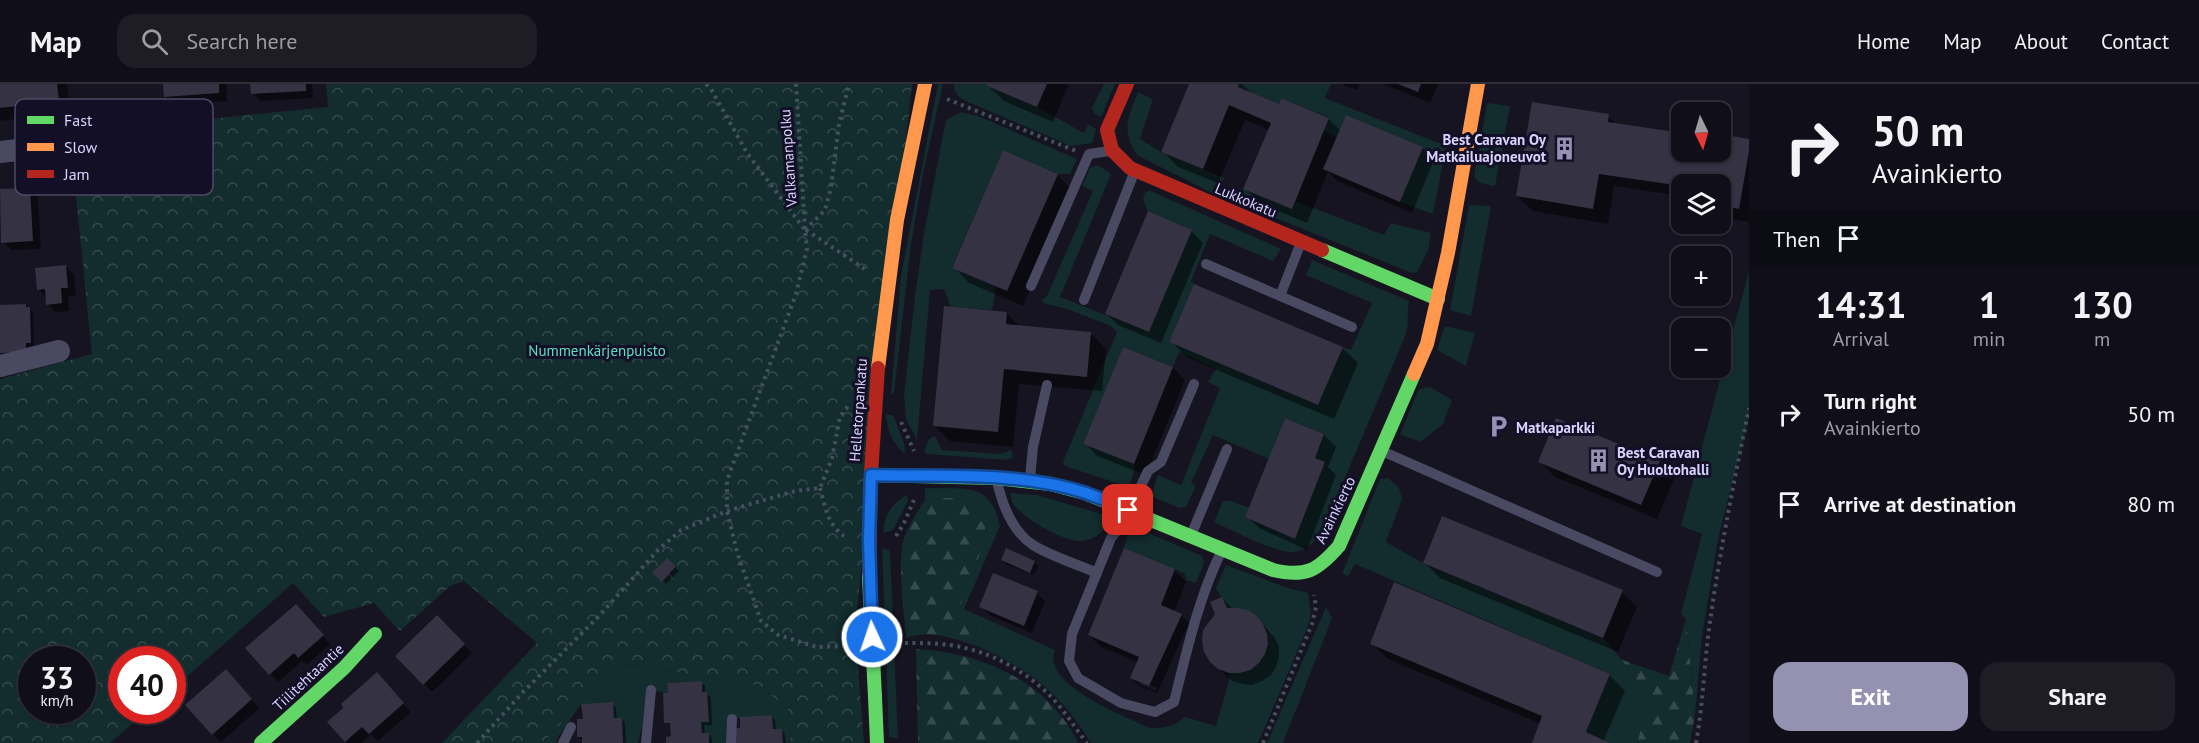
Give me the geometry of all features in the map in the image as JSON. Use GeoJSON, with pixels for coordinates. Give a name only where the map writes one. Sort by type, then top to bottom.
{"type":"FeatureCollection","features":[{"type":"Feature","properties":{"kind":"street","name":"Helletorpankatu"},"geometry":{"type":"LineString","coordinates":[[877,743],[869,577],[874,404],[886,281],[924,84]]}},
{"type":"Feature","properties":{"kind":"street"},"geometry":{"type":"LineString","coordinates":[[1112,150],[1107,130],[1127,84]]}},
{"type":"Feature","properties":{"kind":"street","name":"Avainkierto"},"geometry":{"type":"LineString","coordinates":[[1309,574],[1325,562],[1339,546],[1427,344],[1448,253],[1478,84]]}},
{"type":"Feature","properties":{"kind":"street"},"geometry":{"type":"LineString","coordinates":[[0,152],[15,150]]}},
{"type":"Feature","properties":{"kind":"street","name":"Lukkokatu"},"geometry":{"type":"LineString","coordinates":[[1112,150],[1130,168],[1438,299]]}},
{"type":"Feature","properties":{"kind":"street"},"geometry":{"type":"LineString","coordinates":[[0,366],[59,351]]}},
{"type":"Feature","properties":{"kind":"street"},"geometry":{"type":"LineString","coordinates":[[871,475],[996,478],[1085,493],[1288,574],[1309,574]]}},
{"type":"Feature","properties":{"kind":"street","name":"Tiilitehtaantie"},"geometry":{"type":"LineString","coordinates":[[261,743],[344,668],[375,634]]}},
{"type":"Feature","properties":{"kind":"lane"},"geometry":{"type":"LineString","coordinates":[[1031,286],[1089,154],[1112,150]]}},
{"type":"Feature","properties":{"kind":"lane"},"geometry":{"type":"LineString","coordinates":[[1084,300],[1136,170]]}},
{"type":"Feature","properties":{"kind":"lane"},"geometry":{"type":"LineString","coordinates":[[1280,296],[1301,242]]}},
{"type":"Feature","properties":{"kind":"lane"},"geometry":{"type":"LineString","coordinates":[[1206,264],[1352,327]]}},
{"type":"Feature","properties":{"kind":"lane"},"geometry":{"type":"LineString","coordinates":[[1194,384],[1161,462],[1148,471],[1124,522],[1111,538],[1072,634],[1070,662],[1078,678],[1121,703],[1155,712],[1174,702],[1206,583],[1223,549]]}},
{"type":"Feature","properties":{"kind":"lane"},"geometry":{"type":"LineString","coordinates":[[1029,482],[1033,447],[1047,385]]}},
{"type":"Feature","properties":{"kind":"lane"},"geometry":{"type":"LineString","coordinates":[[1191,536],[1227,449]]}},
{"type":"Feature","properties":{"kind":"lane"},"geometry":{"type":"LineString","coordinates":[[1381,451],[1657,572]]}},
{"type":"Feature","properties":{"kind":"lane"},"geometry":{"type":"LineString","coordinates":[[996,478],[1002,502],[1011,521],[1032,545],[1097,573]]}},
{"type":"Feature","properties":{"kind":"lane"},"geometry":{"type":"LineString","coordinates":[[646,743],[651,690]]}},
{"type":"Feature","properties":{"kind":"lane"},"geometry":{"type":"LineString","coordinates":[[732,719],[732,743]]}},
{"type":"Feature","properties":{"kind":"lane"},"geometry":{"type":"LineString","coordinates":[[563,743],[572,727]]}},
{"type":"Feature","properties":{"kind":"path"},"geometry":{"type":"LineString","coordinates":[[706,84],[747,153],[805,230],[847,259],[886,281]]}},
{"type":"Feature","properties":{"kind":"path","name":"Valkamanpolku"},"geometry":{"type":"LineString","coordinates":[[796,84],[807,249],[796,294],[727,480],[727,511],[737,552],[761,621],[778,634],[818,647],[855,646]]}},
{"type":"Feature","properties":{"kind":"path"},"geometry":{"type":"LineString","coordinates":[[805,230],[825,210],[831,188],[839,124],[849,84]]}},
{"type":"Feature","properties":{"kind":"path"},"geometry":{"type":"LineString","coordinates":[[943,108],[948,92]]}},
{"type":"Feature","properties":{"kind":"path"},"geometry":{"type":"LineString","coordinates":[[946,99],[1089,154]]}},
{"type":"Feature","properties":{"kind":"path"},"geometry":{"type":"LineString","coordinates":[[477,743],[523,692],[600,615],[658,550],[681,530],[727,511],[795,491],[820,488],[832,458],[840,417],[847,405],[874,404]]}},
{"type":"Feature","properties":{"kind":"path"},"geometry":{"type":"LineString","coordinates":[[1696,743],[1721,545],[1749,408]]}},
{"type":"Feature","properties":{"kind":"path"},"geometry":{"type":"LineString","coordinates":[[894,540],[914,499],[913,447],[900,415]]}},
{"type":"Feature","properties":{"kind":"path"},"geometry":{"type":"LineString","coordinates":[[1263,743],[1312,624],[1316,607],[1309,574]]}},
{"type":"Feature","properties":{"kind":"path"},"geometry":{"type":"LineString","coordinates":[[905,643],[937,643],[967,648],[1005,663],[1038,684],[1087,743]]}},
{"type":"Feature","properties":{"kind":"green space","name":"Nummenkärjenpuisto"},"geometry":{"type":"Polygon","coordinates":[[[326,84],[912,84],[855,629],[864,743],[791,743],[788,709],[760,686],[620,663],[542,743],[442,743],[537,643],[464,581],[450,586],[400,631],[374,603],[324,617],[293,583],[186,678],[186,646],[108,646],[108,724],[132,724],[110,743],[0,743],[0,379],[92,354],[76,195],[213,195],[213,118],[328,107],[326,84]]]}},
{"type":"Feature","properties":{"kind":"green space"},"geometry":{"type":"Polygon","coordinates":[[[938,84],[943,84],[923,174],[911,244],[894,393],[891,395],[901,275],[938,84]]]}},
{"type":"Feature","properties":{"kind":"green space"},"geometry":{"type":"Polygon","coordinates":[[[954,84],[987,84],[987,86],[1037,107],[1084,133],[1088,124],[1096,129],[1092,143],[1071,146],[968,102],[958,95],[954,84]]]}},
{"type":"Feature","properties":{"kind":"green space"},"geometry":{"type":"Polygon","coordinates":[[[1104,84],[1115,84],[1101,117],[1094,113],[1092,108],[1104,84]]]}},
{"type":"Feature","properties":{"kind":"green space"},"geometry":{"type":"Polygon","coordinates":[[[1239,84],[1331,84],[1325,98],[1446,146],[1433,214],[1400,202],[1422,147],[1346,115],[1337,137],[1323,131],[1329,117],[1281,98],[1279,104],[1238,87],[1239,84]]]}},
{"type":"Feature","properties":{"kind":"green space"},"geometry":{"type":"Polygon","coordinates":[[[1138,92],[1153,99],[1140,139],[1161,152],[1224,178],[1216,195],[1137,155],[1129,138],[1128,124],[1138,92]]]}},
{"type":"Feature","properties":{"kind":"green space"},"geometry":{"type":"Polygon","coordinates":[[[1487,103],[1510,106],[1495,186],[1480,183],[1474,177],[1487,103]]]}},
{"type":"Feature","properties":{"kind":"green space"},"geometry":{"type":"Polygon","coordinates":[[[961,112],[978,116],[1077,159],[1070,174],[1058,174],[1003,150],[952,267],[996,286],[992,310],[951,307],[944,289],[930,290],[917,440],[906,419],[904,395],[915,296],[924,233],[946,120],[961,112]]]}},
{"type":"Feature","properties":{"kind":"green space"},"geometry":{"type":"Polygon","coordinates":[[[1098,165],[1111,174],[1060,297],[1149,332],[1192,230],[1148,211],[1143,200],[1145,192],[1151,191],[1281,249],[1273,261],[1210,234],[1191,281],[1194,284],[1169,342],[1318,405],[1343,347],[1351,350],[1372,303],[1306,275],[1312,260],[1409,301],[1406,334],[1321,534],[1306,548],[1286,552],[1254,541],[1214,522],[1223,501],[1231,501],[1249,508],[1245,517],[1295,539],[1325,462],[1315,458],[1324,434],[1285,418],[1269,459],[1213,435],[1191,483],[1196,486],[1186,507],[1180,508],[1151,496],[1158,475],[1181,485],[1220,388],[1208,382],[1216,369],[1179,352],[1173,367],[1123,347],[1083,444],[1134,464],[1130,484],[1125,486],[1065,466],[1063,462],[1117,332],[1111,326],[1044,303],[1042,300],[1047,296],[1093,191],[1082,186],[1090,168],[1098,165]]]}},
{"type":"Feature","properties":{"kind":"green space"},"geometry":{"type":"Polygon","coordinates":[[[1243,189],[1295,201],[1384,235],[1391,223],[1431,233],[1428,251],[1417,272],[1412,273],[1238,203],[1243,189]]]}},
{"type":"Feature","properties":{"kind":"green space"},"geometry":{"type":"Polygon","coordinates":[[[1469,205],[1491,206],[1471,316],[1450,310],[1469,205]]]}},
{"type":"Feature","properties":{"kind":"green space"},"geometry":{"type":"Polygon","coordinates":[[[1749,271],[1749,417],[1718,539],[1702,636],[1695,715],[1686,619],[1681,614],[1702,534],[1681,526],[1720,378],[1731,378],[1731,338],[1749,271]]]}},
{"type":"Feature","properties":{"kind":"green space"},"geometry":{"type":"Polygon","coordinates":[[[1445,326],[1475,333],[1466,366],[1437,350],[1445,326]]]}},
{"type":"Feature","properties":{"kind":"green space"},"geometry":{"type":"Polygon","coordinates":[[[1430,387],[1452,400],[1443,424],[1420,442],[1400,434],[1419,389],[1430,387]]]}},
{"type":"Feature","properties":{"kind":"green space"},"geometry":{"type":"Polygon","coordinates":[[[886,415],[893,415],[904,443],[905,454],[891,437],[886,415]]]}},
{"type":"Feature","properties":{"kind":"green space"},"geometry":{"type":"Polygon","coordinates":[[[935,436],[942,450],[1000,454],[1012,450],[1012,458],[1007,460],[927,454],[924,451],[929,439],[935,436]]]}},
{"type":"Feature","properties":{"kind":"green space"},"geometry":{"type":"Polygon","coordinates":[[[1388,478],[1399,488],[1402,499],[1386,542],[1423,563],[1603,638],[1622,660],[1649,701],[1637,743],[1609,743],[1586,732],[1610,674],[1355,564],[1348,576],[1342,574],[1380,479],[1388,478]]]}},
{"type":"Feature","properties":{"kind":"green space"},"geometry":{"type":"Polygon","coordinates":[[[925,488],[973,490],[990,501],[996,511],[1000,526],[964,609],[1055,650],[1054,663],[1060,675],[1072,687],[1105,707],[1149,728],[1168,726],[1185,717],[1216,726],[1229,673],[1246,671],[1258,663],[1266,652],[1268,640],[1265,627],[1257,617],[1244,610],[1227,608],[1216,588],[1226,565],[1308,593],[1311,614],[1308,626],[1258,743],[1091,743],[1067,710],[1041,684],[1011,663],[974,645],[977,626],[957,614],[986,529],[937,498],[925,500],[925,488]]]}},
{"type":"Feature","properties":{"kind":"green space"},"geometry":{"type":"Polygon","coordinates":[[[1010,493],[1037,495],[1112,517],[1107,526],[1096,536],[1086,540],[1073,540],[1043,528],[1024,515],[1012,502],[1010,493]]]}},
{"type":"Feature","properties":{"kind":"green space"},"geometry":{"type":"Polygon","coordinates":[[[907,495],[908,501],[893,530],[883,533],[889,511],[907,495]]]}},
{"type":"Feature","properties":{"kind":"green space"},"geometry":{"type":"Polygon","coordinates":[[[958,498],[978,504],[984,521],[984,540],[957,614],[977,626],[974,645],[932,634],[906,638],[901,573],[904,538],[925,500],[958,498]]]}},
{"type":"Feature","properties":{"kind":"green space"},"geometry":{"type":"Polygon","coordinates":[[[1137,528],[1202,556],[1204,563],[1196,583],[1187,580],[1184,573],[1124,548],[1127,536],[1137,528]]]}},
{"type":"Feature","properties":{"kind":"green space"},"geometry":{"type":"Polygon","coordinates":[[[882,548],[890,552],[898,738],[889,737],[882,548]]]}},
{"type":"Feature","properties":{"kind":"green space"},"geometry":{"type":"Polygon","coordinates":[[[1326,607],[1332,618],[1283,743],[1267,743],[1326,607]]]}},
{"type":"Feature","properties":{"kind":"green space"},"geometry":{"type":"Polygon","coordinates":[[[1686,619],[1695,715],[1690,743],[1637,743],[1649,701],[1622,660],[1669,676],[1686,619]]]}},
{"type":"Feature","properties":{"kind":"green space"},"geometry":{"type":"Polygon","coordinates":[[[916,649],[965,656],[1010,674],[1031,687],[1050,703],[1078,743],[918,743],[916,649]]]}},
{"type":"Feature","properties":{"kind":"green space"},"geometry":{"type":"Polygon","coordinates":[[[619,663],[760,686],[788,709],[791,743],[783,743],[782,729],[773,729],[772,715],[727,719],[726,743],[709,743],[709,733],[702,733],[701,722],[709,721],[707,692],[702,692],[701,681],[668,683],[668,693],[646,690],[638,743],[623,743],[622,718],[614,718],[612,703],[581,704],[556,743],[542,743],[619,663]]]}},
{"type":"Feature","properties":{"kind":"building"},"geometry":{"type":"Polygon","coordinates":[[[0,84],[57,84],[59,99],[15,99],[15,106],[0,108],[0,84]]]}},
{"type":"Feature","properties":{"kind":"building"},"geometry":{"type":"Polygon","coordinates":[[[163,84],[219,84],[219,93],[164,97],[163,84]]]}},
{"type":"Feature","properties":{"kind":"building"},"geometry":{"type":"Polygon","coordinates":[[[250,84],[306,84],[306,91],[251,94],[250,84]]]}},
{"type":"Feature","properties":{"kind":"building"},"geometry":{"type":"Polygon","coordinates":[[[987,84],[1047,84],[1037,107],[987,86],[987,84]]]}},
{"type":"Feature","properties":{"kind":"building"},"geometry":{"type":"Polygon","coordinates":[[[1189,84],[1239,84],[1238,87],[1279,104],[1281,98],[1329,118],[1292,209],[1243,189],[1271,123],[1229,105],[1203,169],[1161,152],[1189,84]]]}},
{"type":"Feature","properties":{"kind":"building"},"geometry":{"type":"Polygon","coordinates":[[[1398,84],[1421,84],[1418,92],[1398,84]]]}},
{"type":"Feature","properties":{"kind":"building"},"geometry":{"type":"Polygon","coordinates":[[[1532,102],[1609,114],[1608,122],[1671,131],[1671,162],[1731,162],[1731,136],[1749,139],[1739,209],[1731,207],[1731,174],[1671,174],[1671,184],[1599,174],[1593,209],[1516,196],[1532,102]]]}},
{"type":"Feature","properties":{"kind":"building"},"geometry":{"type":"Polygon","coordinates":[[[1346,115],[1423,147],[1400,202],[1323,169],[1346,115]]]}},
{"type":"Feature","properties":{"kind":"building"},"geometry":{"type":"Polygon","coordinates":[[[1003,150],[1058,174],[1007,291],[952,268],[1003,150]]]}},
{"type":"Feature","properties":{"kind":"building"},"geometry":{"type":"Polygon","coordinates":[[[15,188],[15,195],[30,195],[33,241],[1,243],[0,189],[15,188]]]}},
{"type":"Feature","properties":{"kind":"building"},"geometry":{"type":"Polygon","coordinates":[[[1148,211],[1192,230],[1149,332],[1105,314],[1148,211]]]}},
{"type":"Feature","properties":{"kind":"building"},"geometry":{"type":"Polygon","coordinates":[[[66,265],[68,288],[61,288],[62,303],[46,305],[45,289],[37,290],[35,268],[66,265]]]}},
{"type":"Feature","properties":{"kind":"building"},"geometry":{"type":"Polygon","coordinates":[[[1194,284],[1343,347],[1318,405],[1169,342],[1194,284]]]}},
{"type":"Feature","properties":{"kind":"building"},"geometry":{"type":"Polygon","coordinates":[[[26,304],[26,307],[30,307],[31,343],[26,343],[26,352],[0,353],[0,305],[26,304]]]}},
{"type":"Feature","properties":{"kind":"building"},"geometry":{"type":"Polygon","coordinates":[[[944,306],[1007,312],[1006,324],[1091,332],[1087,377],[1004,369],[998,432],[933,426],[944,306]]]}},
{"type":"Feature","properties":{"kind":"building"},"geometry":{"type":"Polygon","coordinates":[[[1123,347],[1173,367],[1134,464],[1083,444],[1123,347]]]}},
{"type":"Feature","properties":{"kind":"building"},"geometry":{"type":"Polygon","coordinates":[[[1285,418],[1324,434],[1315,458],[1325,462],[1295,539],[1245,517],[1285,418]]]}},
{"type":"Feature","properties":{"kind":"building","name":"Best Caravan Oy Huoltohalli"},"geometry":{"type":"Polygon","coordinates":[[[1556,418],[1660,461],[1641,505],[1538,462],[1556,418]]]}},
{"type":"Feature","properties":{"kind":"building"},"geometry":{"type":"Polygon","coordinates":[[[1442,516],[1623,590],[1603,638],[1423,563],[1442,516]]]}},
{"type":"Feature","properties":{"kind":"building"},"geometry":{"type":"Polygon","coordinates":[[[1006,548],[1035,561],[1030,573],[1001,560],[1006,548]]]}},
{"type":"Feature","properties":{"kind":"building"},"geometry":{"type":"Polygon","coordinates":[[[1124,548],[1175,569],[1161,605],[1182,614],[1149,686],[1130,678],[1139,657],[1088,635],[1124,548]]]}},
{"type":"Feature","properties":{"kind":"building"},"geometry":{"type":"Polygon","coordinates":[[[667,558],[676,566],[662,582],[652,573],[667,558]]]}},
{"type":"Feature","properties":{"kind":"building"},"geometry":{"type":"Polygon","coordinates":[[[993,573],[1038,591],[1024,626],[979,607],[993,573]]]}},
{"type":"Feature","properties":{"kind":"building"},"geometry":{"type":"Polygon","coordinates":[[[1394,582],[1610,674],[1586,732],[1610,743],[1532,743],[1542,716],[1370,644],[1394,582]]]}},
{"type":"Feature","properties":{"kind":"building"},"geometry":{"type":"Polygon","coordinates":[[[1222,597],[1227,608],[1248,610],[1257,616],[1267,634],[1268,644],[1265,654],[1250,670],[1229,673],[1218,669],[1204,652],[1203,630],[1215,614],[1210,602],[1222,597]]]}},
{"type":"Feature","properties":{"kind":"building"},"geometry":{"type":"Polygon","coordinates":[[[296,604],[324,635],[298,658],[294,653],[269,675],[245,648],[296,604]]]}},
{"type":"Feature","properties":{"kind":"building"},"geometry":{"type":"Polygon","coordinates":[[[437,615],[465,644],[423,685],[395,656],[437,615]]]}},
{"type":"Feature","properties":{"kind":"building"},"geometry":{"type":"Polygon","coordinates":[[[226,669],[252,699],[212,735],[186,704],[226,669]]]}},
{"type":"Feature","properties":{"kind":"building"},"geometry":{"type":"Polygon","coordinates":[[[377,672],[404,703],[369,734],[362,727],[345,742],[327,722],[343,708],[341,704],[377,672]]]}},
{"type":"Feature","properties":{"kind":"building"},"geometry":{"type":"Polygon","coordinates":[[[702,681],[702,692],[707,692],[709,722],[701,722],[702,733],[709,733],[709,743],[666,743],[666,737],[671,736],[670,723],[664,723],[663,693],[668,693],[667,683],[702,681]]]}},
{"type":"Feature","properties":{"kind":"building"},"geometry":{"type":"Polygon","coordinates":[[[613,702],[614,718],[622,718],[623,743],[582,743],[582,737],[577,737],[577,719],[583,719],[581,704],[613,702]]]}},
{"type":"Feature","properties":{"kind":"building"},"geometry":{"type":"Polygon","coordinates":[[[772,715],[773,729],[782,729],[783,743],[736,743],[736,728],[740,728],[740,717],[772,715]]]}},
{"type":"Feature","properties":{"kind":"traffic: fast"},"geometry":{"type":"LineString","coordinates":[[1322,250],[1438,299]]}},
{"type":"Feature","properties":{"kind":"traffic: fast"},"geometry":{"type":"LineString","coordinates":[[871,475],[996,478],[1050,484],[1085,493],[1273,570],[1303,572],[1318,566],[1339,546],[1414,374]]}},
{"type":"Feature","properties":{"kind":"traffic: fast"},"geometry":{"type":"LineString","coordinates":[[869,577],[875,697]]}},
{"type":"Feature","properties":{"kind":"traffic: fast"},"geometry":{"type":"LineString","coordinates":[[261,743],[344,668],[375,634]]}},
{"type":"Feature","properties":{"kind":"traffic: fast"},"geometry":{"type":"LineString","coordinates":[[875,697],[877,743]]}},
{"type":"Feature","properties":{"kind":"traffic: slow"},"geometry":{"type":"LineString","coordinates":[[878,368],[897,220],[925,84]]}},
{"type":"Feature","properties":{"kind":"traffic: slow"},"geometry":{"type":"LineString","coordinates":[[1414,374],[1427,344],[1448,253],[1478,84]]}},
{"type":"Feature","properties":{"kind":"traffic: jam"},"geometry":{"type":"LineString","coordinates":[[1127,84],[1107,130],[1112,150],[1130,168],[1322,250]]}},
{"type":"Feature","properties":{"kind":"traffic: jam"},"geometry":{"type":"LineString","coordinates":[[869,577],[871,474],[878,368]]}},
{"type":"Feature","properties":{"kind":"place","name":"Best Caravan Oy Matkailuajoneuvot"},"geometry":{"type":"Point","coordinates":[1564,148]}},
{"type":"Feature","properties":{"kind":"place","name":"Matkaparkki"},"geometry":{"type":"Point","coordinates":[1498,427]}},
{"type":"Feature","properties":{"kind":"place","name":"Best Caravan Oy Huoltohalli"},"geometry":{"type":"Point","coordinates":[1599,461]}},
{"type":"Feature","properties":{"kind":"route"},"geometry":{"type":"LineString","coordinates":[[872,637],[869,577],[871,475],[996,478],[1050,484],[1085,493],[1128,510]]}}]}
